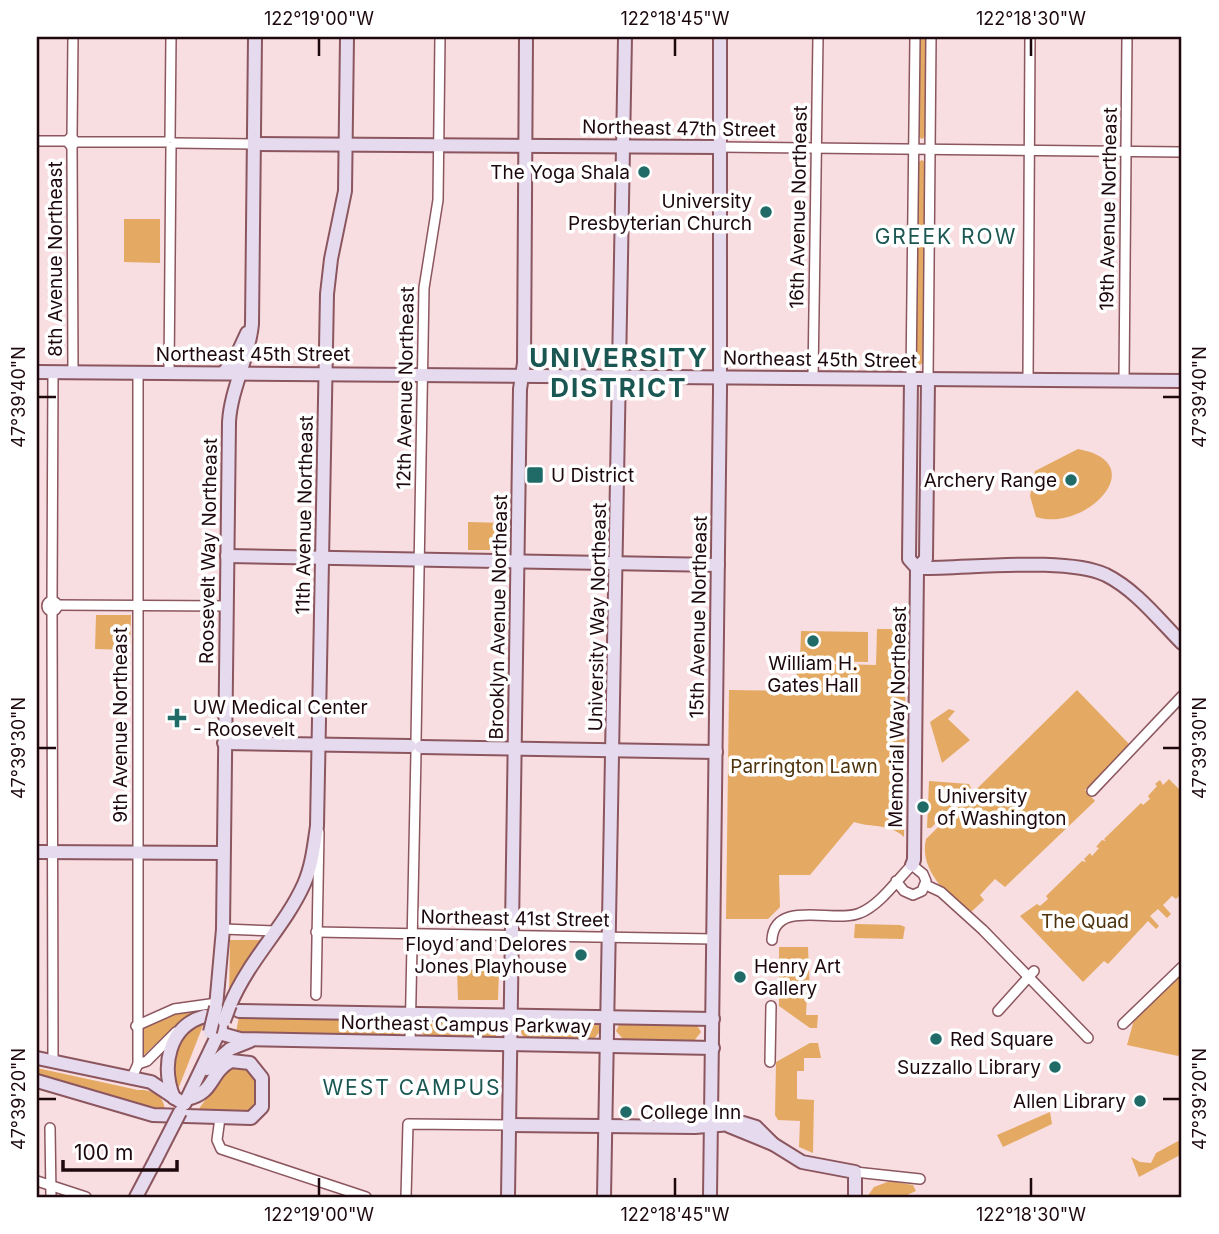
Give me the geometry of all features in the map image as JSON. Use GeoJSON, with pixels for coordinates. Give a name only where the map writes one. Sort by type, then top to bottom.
{"type":"FeatureCollection","features":[{"type":"Feature","properties":{"kind":"street","name":"8th Avenue Northeast"},"geometry":{"type":"LineString","coordinates":[[73,37],[73,372]]}},
{"type":"Feature","properties":{"kind":"street"},"geometry":{"type":"LineString","coordinates":[[169,373],[171,37]]}},
{"type":"Feature","properties":{"kind":"street","name":"Roosevelt Way Northeast"},"geometry":{"type":"LineString","coordinates":[[226,1007],[221,597],[222,577],[227,562],[229,413],[243,373],[252,324],[255,37]]}},
{"type":"Feature","properties":{"kind":"street","name":"11th Avenue Northeast"},"geometry":{"type":"LineString","coordinates":[[316,995],[321,841],[317,826],[328,284],[344,206],[347,37]]}},
{"type":"Feature","properties":{"kind":"street","name":"12th Avenue Northeast"},"geometry":{"type":"LineString","coordinates":[[410,1042],[425,277],[437,207],[440,37]]}},
{"type":"Feature","properties":{"kind":"street","name":"Brooklyn Avenue Northeast"},"geometry":{"type":"LineString","coordinates":[[508,1197],[526,37]]}},
{"type":"Feature","properties":{"kind":"street","name":"University Way Northeast"},"geometry":{"type":"LineString","coordinates":[[604,1197],[625,37]]}},
{"type":"Feature","properties":{"kind":"street","name":"15th Avenue Northeast"},"geometry":{"type":"LineString","coordinates":[[710,1197],[720,377],[720,37]]}},
{"type":"Feature","properties":{"kind":"street","name":"16th Avenue Northeast"},"geometry":{"type":"LineString","coordinates":[[813,378],[818,37]]}},
{"type":"Feature","properties":{"kind":"street"},"geometry":{"type":"LineString","coordinates":[[915,37],[911,437],[928,437]]}},
{"type":"Feature","properties":{"kind":"street"},"geometry":{"type":"LineString","coordinates":[[928,379],[931,37]]}},
{"type":"Feature","properties":{"kind":"street"},"geometry":{"type":"LineString","coordinates":[[1028,379],[1030,37]]}},
{"type":"Feature","properties":{"kind":"street","name":"19th Avenue Northeast"},"geometry":{"type":"LineString","coordinates":[[1124,381],[1128,37]]}},
{"type":"Feature","properties":{"kind":"street","name":"Northeast 47th Street"},"geometry":{"type":"LineString","coordinates":[[37,141],[1182,152]]}},
{"type":"Feature","properties":{"kind":"street"},"geometry":{"type":"LineString","coordinates":[[223,373],[232,364],[252,324]]}},
{"type":"Feature","properties":{"kind":"street","name":"Northeast 45th Street"},"geometry":{"type":"LineString","coordinates":[[37,372],[1182,381]]}},
{"type":"Feature","properties":{"kind":"street","name":"8th Avenue Northeast"},"geometry":{"type":"LineString","coordinates":[[53,372],[49,605],[53,1060]]}},
{"type":"Feature","properties":{"kind":"street","name":"9th Avenue Northeast"},"geometry":{"type":"LineString","coordinates":[[135,1071],[138,372]]}},
{"type":"Feature","properties":{"kind":"street","name":"Memorial Way Northeast"},"geometry":{"type":"LineString","coordinates":[[917,568],[926,559],[928,379]]}},
{"type":"Feature","properties":{"kind":"street","name":"Memorial Way Northeast"},"geometry":{"type":"LineString","coordinates":[[911,437],[910,474],[918,493],[918,526],[909,541],[909,559],[917,568],[915,860],[912,865]]}},
{"type":"Feature","properties":{"kind":"street"},"geometry":{"type":"LineString","coordinates":[[227,562],[323,558],[718,565]]}},
{"type":"Feature","properties":{"kind":"street"},"geometry":{"type":"LineString","coordinates":[[917,568],[1074,566],[1094,570],[1124,586],[1182,643]]}},
{"type":"Feature","properties":{"kind":"street"},"geometry":{"type":"LineString","coordinates":[[49,605],[221,606]]}},
{"type":"Feature","properties":{"kind":"street"},"geometry":{"type":"LineString","coordinates":[[1092,790],[1182,695]]}},
{"type":"Feature","properties":{"kind":"street"},"geometry":{"type":"LineString","coordinates":[[224,743],[716,751]]}},
{"type":"Feature","properties":{"kind":"street"},"geometry":{"type":"LineString","coordinates":[[136,1197],[200,1071],[226,1007],[307,876],[317,826]]}},
{"type":"Feature","properties":{"kind":"street"},"geometry":{"type":"LineString","coordinates":[[37,852],[223,853]]}},
{"type":"Feature","properties":{"kind":"street"},"geometry":{"type":"LineString","coordinates":[[772,940],[775,926],[786,918],[854,915],[867,909],[912,865],[923,874],[926,885]]}},
{"type":"Feature","properties":{"kind":"street"},"geometry":{"type":"LineString","coordinates":[[896,881],[904,891],[913,895],[926,885]]}},
{"type":"Feature","properties":{"kind":"street"},"geometry":{"type":"LineString","coordinates":[[926,885],[942,892],[1031,974],[1088,1038]]}},
{"type":"Feature","properties":{"kind":"street"},"geometry":{"type":"LineString","coordinates":[[223,929],[275,931]]}},
{"type":"Feature","properties":{"kind":"street","name":"Northeast 41st Street"},"geometry":{"type":"LineString","coordinates":[[316,932],[714,939]]}},
{"type":"Feature","properties":{"kind":"street"},"geometry":{"type":"LineString","coordinates":[[1123,1024],[1182,967]]}},
{"type":"Feature","properties":{"kind":"street"},"geometry":{"type":"LineString","coordinates":[[998,1011],[1031,974]]}},
{"type":"Feature","properties":{"kind":"street"},"geometry":{"type":"LineString","coordinates":[[770,1062],[771,1006]]}},
{"type":"Feature","properties":{"kind":"street"},"geometry":{"type":"LineString","coordinates":[[136,1026],[174,1009],[226,1007]]}},
{"type":"Feature","properties":{"kind":"street","name":"Northeast Campus Parkway"},"geometry":{"type":"LineString","coordinates":[[226,1007],[713,1019]]}},
{"type":"Feature","properties":{"kind":"street"},"geometry":{"type":"LineString","coordinates":[[135,1071],[180,1027],[200,1018]]}},
{"type":"Feature","properties":{"kind":"street"},"geometry":{"type":"LineString","coordinates":[[181,1104],[168,1080],[167,1056],[177,1037],[200,1018]]}},
{"type":"Feature","properties":{"kind":"street","name":"Northeast Campus Parkway"},"geometry":{"type":"LineString","coordinates":[[218,1029],[256,1039],[713,1048]]}},
{"type":"Feature","properties":{"kind":"street"},"geometry":{"type":"LineString","coordinates":[[200,1071],[230,1049],[256,1039]]}},
{"type":"Feature","properties":{"kind":"street"},"geometry":{"type":"LineString","coordinates":[[37,1058],[135,1071],[181,1104]]}},
{"type":"Feature","properties":{"kind":"street"},"geometry":{"type":"LineString","coordinates":[[37,1081],[153,1115],[220,1118],[251,1118],[262,1107],[263,1083],[258,1070],[246,1061],[226,1064],[207,1092],[181,1104]]}},
{"type":"Feature","properties":{"kind":"street"},"geometry":{"type":"LineString","coordinates":[[220,1118],[217,1140],[221,1149],[366,1197]]}},
{"type":"Feature","properties":{"kind":"street"},"geometry":{"type":"LineString","coordinates":[[406,1197],[408,1124],[729,1126],[773,1144],[802,1162],[920,1180]]}},
{"type":"Feature","properties":{"kind":"street"},"geometry":{"type":"LineString","coordinates":[[50,1129],[51,1197]]}},
{"type":"Feature","properties":{"kind":"street"},"geometry":{"type":"LineString","coordinates":[[855,1172],[855,1197]]}},
{"type":"Feature","properties":{"kind":"street"},"geometry":{"type":"LineString","coordinates":[[37,1181],[86,1197]]}},
{"type":"Feature","properties":{"kind":"green space"},"geometry":{"type":"Polygon","coordinates":[[[919,37],[928,37],[927,135],[922,139],[917,136],[919,37]]]}},
{"type":"Feature","properties":{"kind":"green space"},"geometry":{"type":"Polygon","coordinates":[[[922,160],[926,163],[923,363],[918,366],[915,364],[918,162],[922,160]]]}},
{"type":"Feature","properties":{"kind":"green space"},"geometry":{"type":"Polygon","coordinates":[[[124,219],[160,219],[160,263],[124,262],[124,219]]]}},
{"type":"Feature","properties":{"kind":"green space","name":"Archery Range"},"geometry":{"type":"Polygon","coordinates":[[[1078,449],[1100,457],[1110,468],[1111,481],[1104,494],[1091,506],[1074,515],[1055,519],[1036,517],[1030,496],[1035,471],[1078,449]]]}},
{"type":"Feature","properties":{"kind":"green space"},"geometry":{"type":"Polygon","coordinates":[[[468,522],[506,523],[506,550],[468,550],[468,522]]]}},
{"type":"Feature","properties":{"kind":"green space"},"geometry":{"type":"Polygon","coordinates":[[[96,615],[131,615],[130,650],[95,649],[96,615]]]}},
{"type":"Feature","properties":{"kind":"green space","name":"Parrington Lawn"},"geometry":{"type":"Polygon","coordinates":[[[877,629],[906,629],[904,837],[886,828],[854,822],[810,875],[779,875],[780,907],[768,919],[726,919],[729,690],[796,691],[797,663],[876,665],[877,629]]]}},
{"type":"Feature","properties":{"kind":"green space"},"geometry":{"type":"Polygon","coordinates":[[[801,631],[868,632],[868,662],[800,661],[801,631]]]}},
{"type":"Feature","properties":{"kind":"green space"},"geometry":{"type":"Polygon","coordinates":[[[1077,690],[1130,745],[1085,790],[1095,801],[1005,887],[995,879],[980,895],[984,900],[971,912],[964,912],[930,870],[926,860],[926,839],[1077,690]]]}},
{"type":"Feature","properties":{"kind":"green space"},"geometry":{"type":"Polygon","coordinates":[[[949,709],[955,711],[948,719],[970,740],[942,763],[930,722],[949,709]]]}},
{"type":"Feature","properties":{"kind":"green space","name":"The Quad"},"geometry":{"type":"Polygon","coordinates":[[[1169,779],[1182,792],[1182,893],[1176,899],[1172,896],[1163,905],[1171,914],[1167,918],[1158,909],[1150,916],[1159,926],[1156,929],[1148,921],[1108,964],[1104,961],[1083,982],[1020,916],[1048,899],[1046,896],[1082,861],[1086,862],[1084,859],[1090,853],[1092,856],[1102,840],[1106,841],[1104,839],[1141,803],[1143,805],[1150,799],[1148,796],[1157,786],[1155,784],[1160,780],[1163,785],[1169,779]]]}},
{"type":"Feature","properties":{"kind":"green space"},"geometry":{"type":"Polygon","coordinates":[[[929,781],[969,784],[971,788],[931,828],[927,828],[929,781]]]}},
{"type":"Feature","properties":{"kind":"green space"},"geometry":{"type":"Polygon","coordinates":[[[855,924],[900,925],[905,927],[903,939],[854,938],[855,924]]]}},
{"type":"Feature","properties":{"kind":"green space"},"geometry":{"type":"Polygon","coordinates":[[[230,940],[263,940],[229,1000],[230,940]]]}},
{"type":"Feature","properties":{"kind":"green space"},"geometry":{"type":"Polygon","coordinates":[[[779,947],[808,947],[810,994],[807,994],[806,1015],[818,1015],[817,1028],[810,1028],[779,1006],[779,947]]]}},
{"type":"Feature","properties":{"kind":"green space"},"geometry":{"type":"Polygon","coordinates":[[[457,969],[499,970],[498,1000],[458,1000],[457,969]]]}},
{"type":"Feature","properties":{"kind":"green space"},"geometry":{"type":"Polygon","coordinates":[[[1182,970],[1182,1051],[1178,1056],[1127,1045],[1135,1016],[1182,970]]]}},
{"type":"Feature","properties":{"kind":"green space"},"geometry":{"type":"Polygon","coordinates":[[[201,1009],[179,1022],[142,1057],[143,1026],[166,1015],[201,1009]]]}},
{"type":"Feature","properties":{"kind":"green space"},"geometry":{"type":"Polygon","coordinates":[[[239,1017],[401,1020],[405,1027],[399,1035],[236,1032],[239,1017]]]}},
{"type":"Feature","properties":{"kind":"green space"},"geometry":{"type":"Polygon","coordinates":[[[422,1020],[498,1021],[502,1028],[495,1037],[424,1035],[417,1027],[422,1020]]]}},
{"type":"Feature","properties":{"kind":"green space"},"geometry":{"type":"Polygon","coordinates":[[[524,1020],[597,1022],[601,1030],[594,1039],[524,1038],[518,1027],[524,1020]]]}},
{"type":"Feature","properties":{"kind":"green space"},"geometry":{"type":"Polygon","coordinates":[[[204,1023],[177,1092],[177,1051],[186,1035],[204,1023]]]}},
{"type":"Feature","properties":{"kind":"green space"},"geometry":{"type":"Polygon","coordinates":[[[620,1023],[697,1025],[701,1032],[694,1041],[623,1039],[616,1031],[620,1023]]]}},
{"type":"Feature","properties":{"kind":"green space"},"geometry":{"type":"Polygon","coordinates":[[[810,1043],[818,1043],[821,1058],[804,1058],[804,1071],[797,1071],[797,1099],[814,1100],[813,1153],[799,1147],[800,1121],[778,1120],[775,1115],[776,1062],[810,1043]]]}},
{"type":"Feature","properties":{"kind":"green space"},"geometry":{"type":"Polygon","coordinates":[[[243,1064],[256,1074],[259,1107],[202,1114],[198,1110],[230,1066],[243,1064]]]}},
{"type":"Feature","properties":{"kind":"green space"},"geometry":{"type":"Polygon","coordinates":[[[37,1068],[152,1092],[162,1100],[165,1110],[37,1077],[37,1068]]]}},
{"type":"Feature","properties":{"kind":"green space"},"geometry":{"type":"Polygon","coordinates":[[[1050,1112],[1052,1124],[1003,1147],[997,1135],[1050,1112]]]}},
{"type":"Feature","properties":{"kind":"green space"},"geometry":{"type":"Polygon","coordinates":[[[1182,1139],[1182,1154],[1139,1177],[1131,1157],[1140,1162],[1151,1163],[1156,1153],[1182,1139]]]}},
{"type":"Feature","properties":{"kind":"green space"},"geometry":{"type":"Polygon","coordinates":[[[890,1181],[913,1185],[916,1191],[903,1197],[867,1197],[874,1187],[890,1181]]]}},
{"type":"Feature","properties":{"kind":"place","name":"The Yoga Shala"},"geometry":{"type":"Point","coordinates":[644,172]}},
{"type":"Feature","properties":{"kind":"place","name":"University Presbyterian Church"},"geometry":{"type":"Point","coordinates":[766,212]}},
{"type":"Feature","properties":{"kind":"place","name":"U District"},"geometry":{"type":"Point","coordinates":[535,475]}},
{"type":"Feature","properties":{"kind":"place","name":"Archery Range"},"geometry":{"type":"Point","coordinates":[1071,480]}},
{"type":"Feature","properties":{"kind":"place","name":"William H. Gates Hall"},"geometry":{"type":"Point","coordinates":[813,641]}},
{"type":"Feature","properties":{"kind":"place","name":"UW Medical Center - Roosevelt"},"geometry":{"type":"Point","coordinates":[177,718]}},
{"type":"Feature","properties":{"kind":"place","name":"University of Washington"},"geometry":{"type":"Point","coordinates":[923,807]}},
{"type":"Feature","properties":{"kind":"place","name":"Floyd and Delores Jones Playhouse"},"geometry":{"type":"Point","coordinates":[581,955]}},
{"type":"Feature","properties":{"kind":"place","name":"Henry Art Gallery"},"geometry":{"type":"Point","coordinates":[740,977]}},
{"type":"Feature","properties":{"kind":"place","name":"Red Square"},"geometry":{"type":"Point","coordinates":[936,1039]}},
{"type":"Feature","properties":{"kind":"place","name":"Suzzallo Library"},"geometry":{"type":"Point","coordinates":[1055,1067]}},
{"type":"Feature","properties":{"kind":"place","name":"Allen Library"},"geometry":{"type":"Point","coordinates":[1140,1101]}},
{"type":"Feature","properties":{"kind":"place","name":"College Inn"},"geometry":{"type":"Point","coordinates":[626,1112]}},
{"type":"Feature","properties":{"kind":"district","name":"GREEK ROW"},"geometry":{"type":"Point","coordinates":[946,237]}},
{"type":"Feature","properties":{"kind":"district","name":"UNIVERSITY DISTRICT"},"geometry":{"type":"Point","coordinates":[619,373]}},
{"type":"Feature","properties":{"kind":"district","name":"WEST CAMPUS"},"geometry":{"type":"Point","coordinates":[412,1088]}}]}
